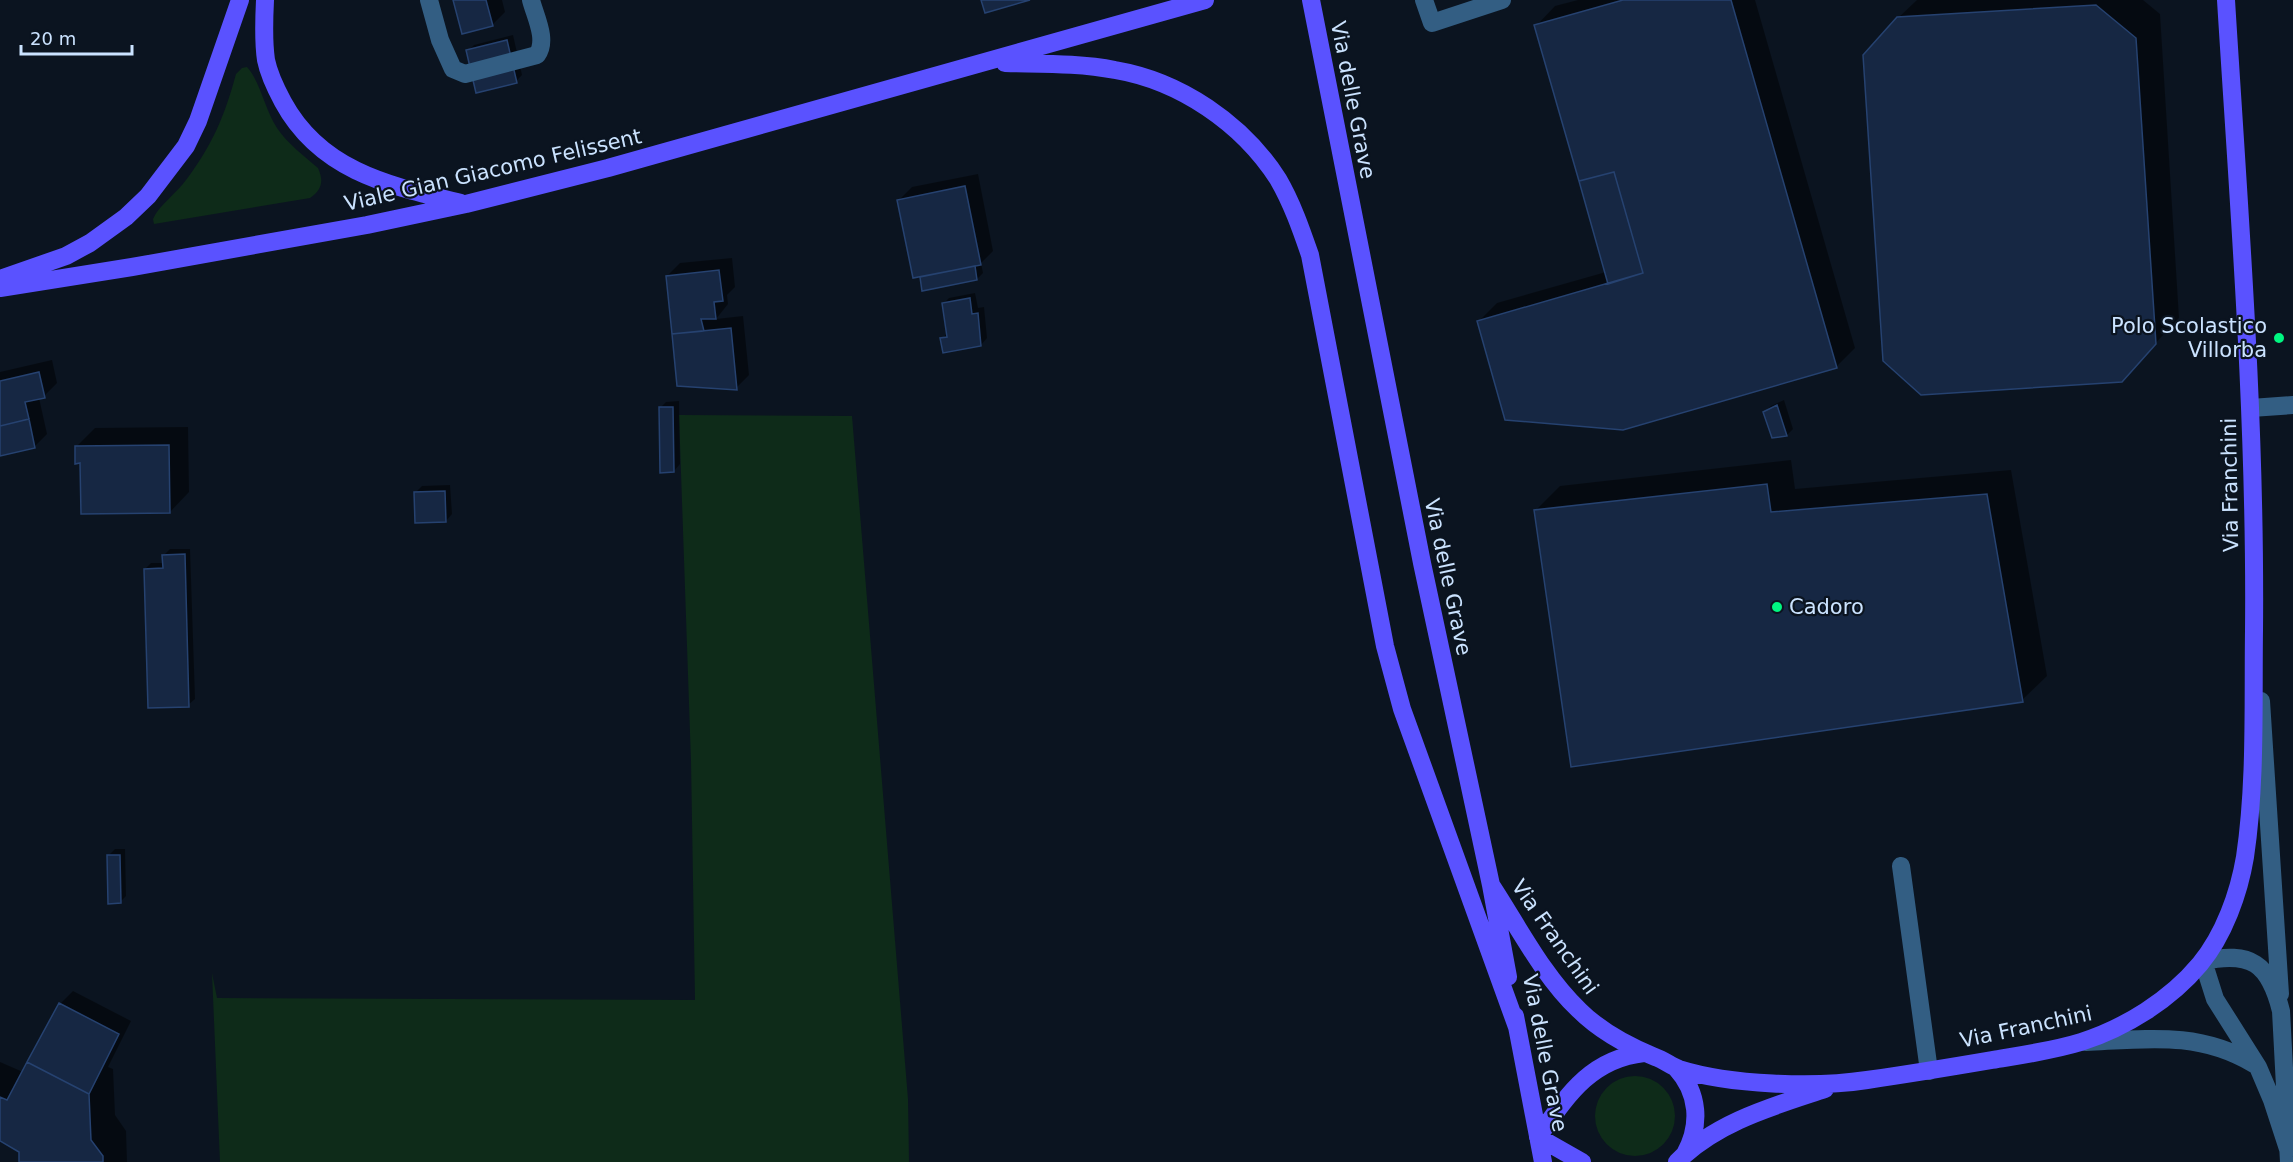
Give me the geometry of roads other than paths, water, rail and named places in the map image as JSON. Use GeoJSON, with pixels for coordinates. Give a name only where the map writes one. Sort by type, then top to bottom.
{"type":"FeatureCollection","features":[{"type":"Feature","properties":{"kind":"main road"},"geometry":{"type":"LineString","coordinates":[[0,279],[66,256],[126,217],[148,196],[186,146],[198,121],[240,0]]}},
{"type":"Feature","properties":{"kind":"main road"},"geometry":{"type":"LineString","coordinates":[[265,0],[266,62],[288,110],[318,146],[339,163],[366,177],[466,204]]}},
{"type":"Feature","properties":{"kind":"main road","name":"Viale Gian Giacomo Felissent"},"geometry":{"type":"LineString","coordinates":[[0,288],[252,246],[466,204],[608,168],[1205,0]]}},
{"type":"Feature","properties":{"kind":"main road","name":"Via delle Grave"},"geometry":{"type":"LineString","coordinates":[[1311,0],[1419,551],[1491,885],[1543,1162]]}},
{"type":"Feature","properties":{"kind":"main road","name":"Via Franchini"},"geometry":{"type":"LineString","coordinates":[[1681,1158],[1725,1128],[1759,1112],[1836,1085],[1929,1071],[2079,1043],[2110,1032],[2173,992],[2202,961],[2219,933],[2235,899],[2245,858],[2250,808],[2253,723],[2254,603],[2251,408],[2226,0]]}},
{"type":"Feature","properties":{"kind":"main road"},"geometry":{"type":"LineString","coordinates":[[988,62],[1114,69],[1150,78],[1189,96],[1221,118],[1250,146],[1277,179],[1297,217],[1310,255],[1385,646],[1401,709],[1517,1027]]}},
{"type":"Feature","properties":{"kind":"main road","name":"Via Franchini"},"geometry":{"type":"LineString","coordinates":[[1491,885],[1554,983],[1580,1012],[1617,1039],[1676,1068],[1715,1077],[1836,1085]]}},
{"type":"Feature","properties":{"kind":"main road"},"geometry":{"type":"LineString","coordinates":[[1582,1162],[1538,1137],[1563,1102],[1590,1073],[1625,1055],[1644,1053]]}},
{"type":"Feature","properties":{"kind":"main road"},"geometry":{"type":"LineString","coordinates":[[1676,1068],[1686,1079],[1696,1109],[1693,1140],[1681,1158]]}},
{"type":"Feature","properties":{"kind":"street"},"geometry":{"type":"LineString","coordinates":[[429,0],[440,40],[453,69],[465,74],[537,55],[541,49],[542,39],[531,0]]}},
{"type":"Feature","properties":{"kind":"street"},"geometry":{"type":"LineString","coordinates":[[1424,0],[1432,23],[1502,0]]}},
{"type":"Feature","properties":{"kind":"street"},"geometry":{"type":"LineString","coordinates":[[2251,408],[2293,405]]}},
{"type":"Feature","properties":{"kind":"street"},"geometry":{"type":"LineString","coordinates":[[2254,603],[2289,1156]]}},
{"type":"Feature","properties":{"kind":"street"},"geometry":{"type":"LineString","coordinates":[[1901,866],[1929,1071]]}},
{"type":"Feature","properties":{"kind":"street"},"geometry":{"type":"LineString","coordinates":[[2281,1011],[2276,988],[2265,972],[2253,962],[2239,957],[2202,961],[2215,999],[2258,1067],[2272,1100],[2289,1156]]}},
{"type":"Feature","properties":{"kind":"street"},"geometry":{"type":"LineString","coordinates":[[2079,1043],[2158,1038],[2198,1042],[2232,1051],[2258,1067]]}},
{"type":"Feature","properties":{"kind":"place","name":"Polo Scolastico Villorba"},"geometry":{"type":"Point","coordinates":[2279,338]}},
{"type":"Feature","properties":{"kind":"place","name":"Cadoro"},"geometry":{"type":"Point","coordinates":[1777,607]}}]}
